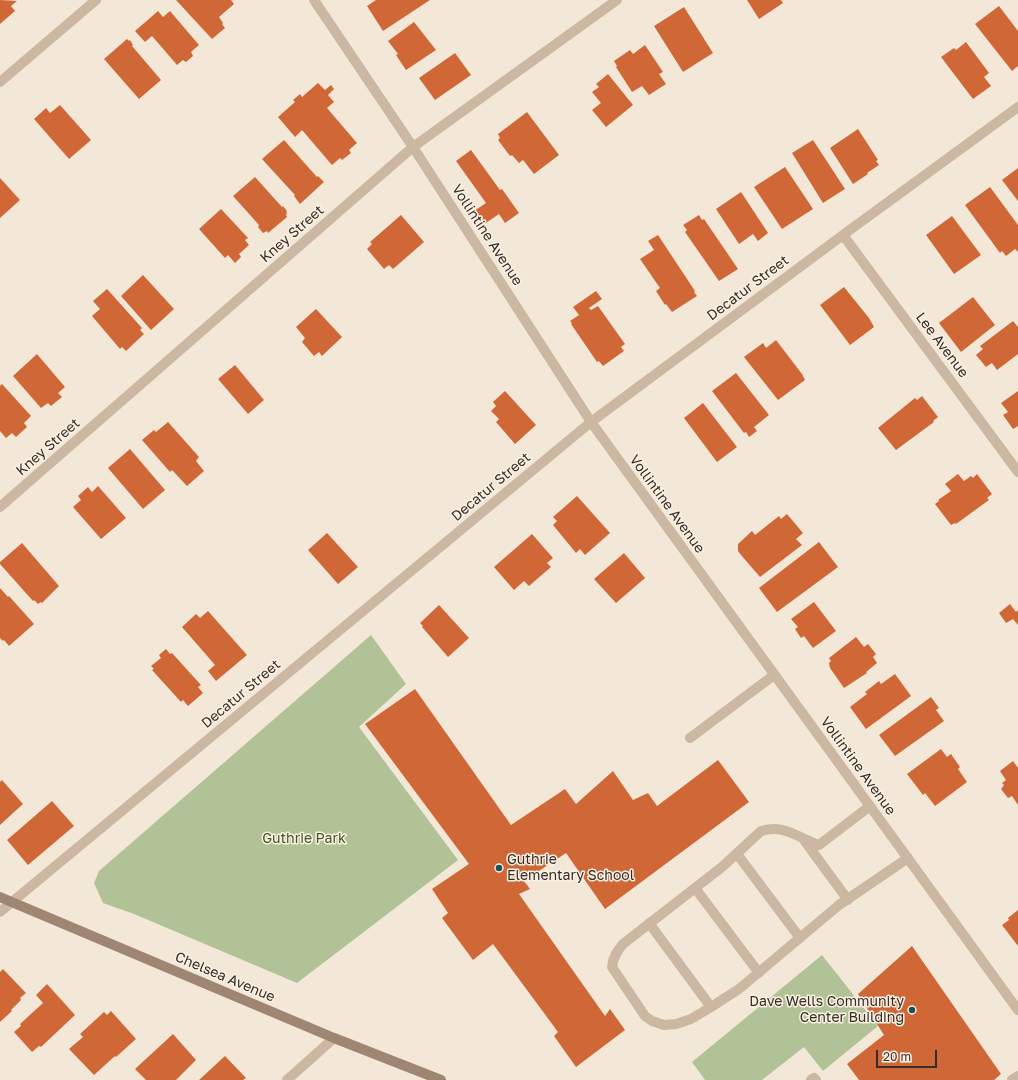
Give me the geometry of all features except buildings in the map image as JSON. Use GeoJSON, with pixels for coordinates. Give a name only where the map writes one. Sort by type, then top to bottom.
{"type":"FeatureCollection","features":[{"type":"Feature","properties":{"kind":"main road","name":"Chelsea Avenue"},"geometry":{"type":"LineString","coordinates":[[0,897],[334,1038],[441,1080]]}},
{"type":"Feature","properties":{"kind":"street"},"geometry":{"type":"LineString","coordinates":[[0,82],[96,0]]}},
{"type":"Feature","properties":{"kind":"street","name":"Vollintine Avenue"},"geometry":{"type":"LineString","coordinates":[[314,0],[413,147],[591,422],[1018,1010]]}},
{"type":"Feature","properties":{"kind":"street","name":"Kney Street"},"geometry":{"type":"LineString","coordinates":[[0,507],[413,147],[617,0]]}},
{"type":"Feature","properties":{"kind":"street","name":"Decatur Street"},"geometry":{"type":"LineString","coordinates":[[0,912],[591,422],[1018,107]]}},
{"type":"Feature","properties":{"kind":"street","name":"Lee Avenue"},"geometry":{"type":"LineString","coordinates":[[843,235],[1018,472]]}},
{"type":"Feature","properties":{"kind":"street"},"geometry":{"type":"LineString","coordinates":[[690,738],[774,674]]}},
{"type":"Feature","properties":{"kind":"street"},"geometry":{"type":"LineString","coordinates":[[870,806],[819,845],[803,839],[792,832],[777,829],[761,831],[722,867],[623,944],[616,952],[612,967],[645,1016],[652,1021],[664,1025],[676,1024],[711,1007],[739,989],[848,900],[908,858]]}},
{"type":"Feature","properties":{"kind":"street"},"geometry":{"type":"LineString","coordinates":[[803,839],[848,900]]}},
{"type":"Feature","properties":{"kind":"street"},"geometry":{"type":"LineString","coordinates":[[737,854],[800,938]]}},
{"type":"Feature","properties":{"kind":"street"},"geometry":{"type":"LineString","coordinates":[[695,888],[759,973]]}},
{"type":"Feature","properties":{"kind":"street"},"geometry":{"type":"LineString","coordinates":[[649,923],[711,1007]]}},
{"type":"Feature","properties":{"kind":"street"},"geometry":{"type":"LineString","coordinates":[[288,1080],[334,1038]]}},
{"type":"Feature","properties":{"kind":"street"},"geometry":{"type":"LineString","coordinates":[[1012,1080],[1018,1076]]}},
{"type":"Feature","properties":{"kind":"street"},"geometry":{"type":"LineString","coordinates":[[811,1080],[814,1078],[816,1080]]}},
{"type":"Feature","properties":{"kind":"green space","name":"Guthrie Park"},"geometry":{"type":"Polygon","coordinates":[[[371,635],[406,684],[359,727],[458,860],[297,983],[134,914],[103,903],[94,883],[99,871],[371,635]]]}},
{"type":"Feature","properties":{"kind":"green space"},"geometry":{"type":"Polygon","coordinates":[[[822,955],[878,1026],[823,1071],[804,1047],[762,1080],[705,1080],[692,1062],[822,955]]]}},
{"type":"Feature","properties":{"kind":"place","name":"Guthrie Elementary School"},"geometry":{"type":"Point","coordinates":[499,868]}},
{"type":"Feature","properties":{"kind":"place","name":"Dave Wells Community Center Building"},"geometry":{"type":"Point","coordinates":[912,1010]}}]}
